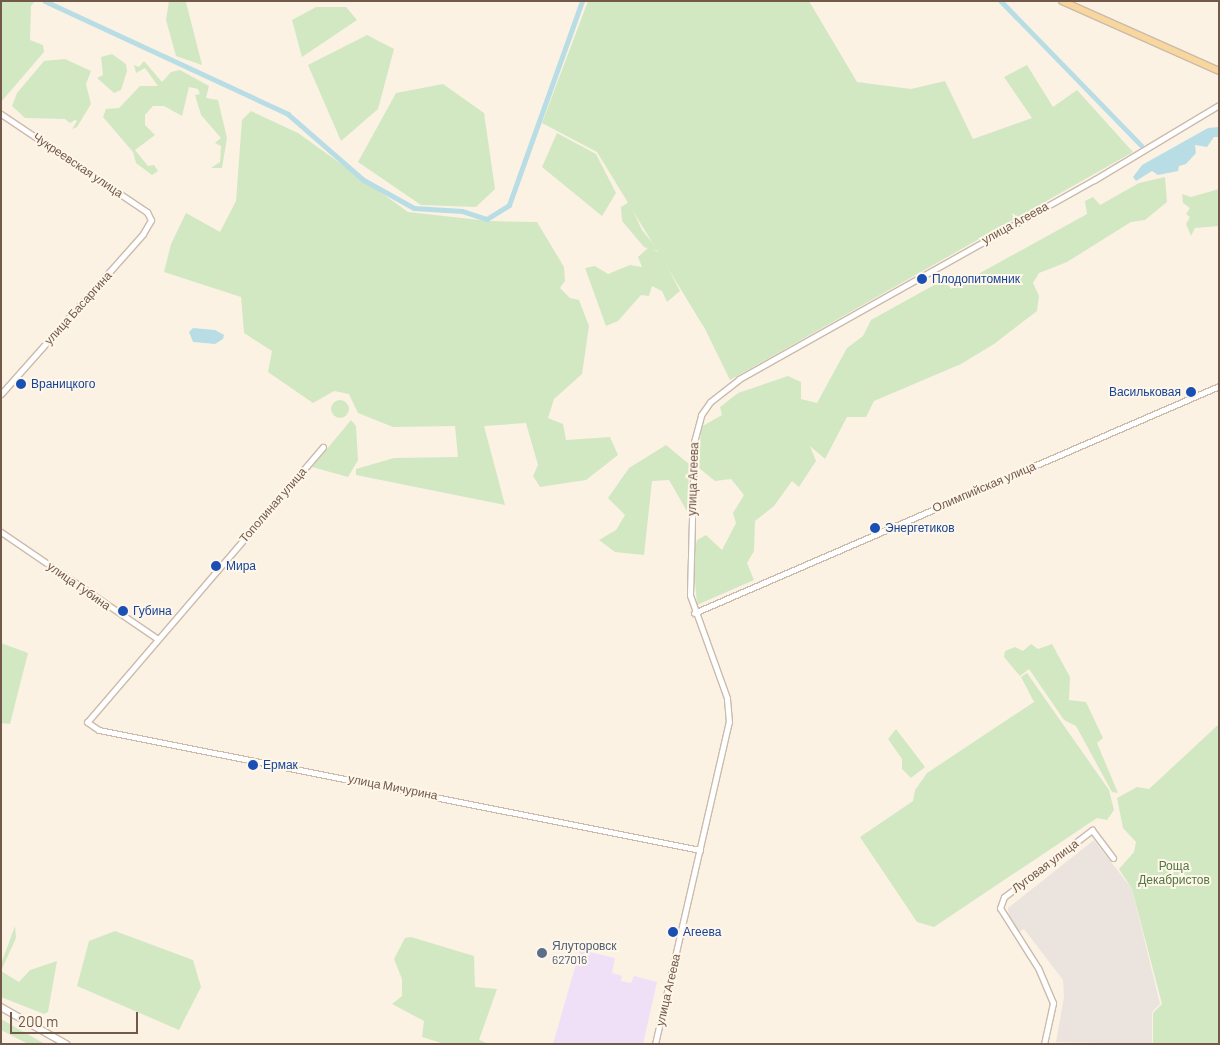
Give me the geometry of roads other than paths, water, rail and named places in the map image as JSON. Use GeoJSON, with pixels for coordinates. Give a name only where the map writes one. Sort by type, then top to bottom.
{"type":"FeatureCollection","features":[{"type":"Feature","properties":{"kind":"main road"},"geometry":{"type":"LineString","coordinates":[[1062,1],[1219,71]]}},
{"type":"Feature","properties":{"kind":"main road"},"geometry":{"type":"LineString","coordinates":[[1,1007],[66,1044]]}},
{"type":"Feature","properties":{"kind":"street","name":"улица Агеева"},"geometry":{"type":"LineString","coordinates":[[655,1044],[700,850],[729,711],[694,613],[689,566],[694,442],[701,415],[720,392],[883,295],[1094,180],[1219,105]]}},
{"type":"Feature","properties":{"kind":"street","name":"Чукреевская улица"},"geometry":{"type":"LineString","coordinates":[[1,114],[146,212],[151,220]]}},
{"type":"Feature","properties":{"kind":"street","name":"улица Басаргина"},"geometry":{"type":"LineString","coordinates":[[1,394],[143,234],[151,220]]}},
{"type":"Feature","properties":{"kind":"street","name":"Олимпийская улица"},"geometry":{"type":"LineString","coordinates":[[694,613],[1219,386]]}},
{"type":"Feature","properties":{"kind":"street","name":"Тополиная улица"},"geometry":{"type":"LineString","coordinates":[[87,722],[323,447]]}},
{"type":"Feature","properties":{"kind":"street","name":"улица Губина"},"geometry":{"type":"LineString","coordinates":[[1,532],[158,639]]}},
{"type":"Feature","properties":{"kind":"street","name":"улица Мичурина"},"geometry":{"type":"LineString","coordinates":[[87,722],[99,730],[700,850]]}},
{"type":"Feature","properties":{"kind":"street","name":"Луговая улица"},"geometry":{"type":"LineString","coordinates":[[1044,1044],[1053,1003],[1038,968],[1000,908],[1002,902],[1092,830],[1113,858]]}},
{"type":"Feature","properties":{"kind":"water"},"geometry":{"type":"Polygon","coordinates":[[[1219,127],[1219,137],[1214,137],[1207,147],[1195,145],[1196,153],[1186,164],[1179,166],[1178,171],[1158,175],[1152,171],[1136,181],[1133,177],[1142,165],[1208,128],[1219,127]]]}},
{"type":"Feature","properties":{"kind":"water"},"geometry":{"type":"Polygon","coordinates":[[[193,328],[215,330],[224,335],[223,339],[215,344],[193,342],[189,332],[193,328]]]}},
{"type":"Feature","properties":{"kind":"waterway"},"geometry":{"type":"LineString","coordinates":[[45,1],[288,114],[364,180],[414,208],[462,211],[487,219],[509,205],[582,1]]}},
{"type":"Feature","properties":{"kind":"waterway"},"geometry":{"type":"LineString","coordinates":[[1001,1],[1141,145]]}},
{"type":"Feature","properties":{"kind":"place","name":"Плодопитомник"},"geometry":{"type":"Point","coordinates":[922,279]}},
{"type":"Feature","properties":{"kind":"place","name":"Враницкого"},"geometry":{"type":"Point","coordinates":[21,384]}},
{"type":"Feature","properties":{"kind":"place","name":"Васильковая"},"geometry":{"type":"Point","coordinates":[1191,392]}},
{"type":"Feature","properties":{"kind":"place","name":"Энергетиков"},"geometry":{"type":"Point","coordinates":[875,528]}},
{"type":"Feature","properties":{"kind":"place","name":"Мира"},"geometry":{"type":"Point","coordinates":[216,566]}},
{"type":"Feature","properties":{"kind":"place","name":"Губина"},"geometry":{"type":"Point","coordinates":[123,611]}},
{"type":"Feature","properties":{"kind":"place","name":"Ермак"},"geometry":{"type":"Point","coordinates":[253,765]}},
{"type":"Feature","properties":{"kind":"place","name":"Агеева"},"geometry":{"type":"Point","coordinates":[673,932]}},
{"type":"Feature","properties":{"kind":"place","name":"Ялуторовск 627016"},"geometry":{"type":"Point","coordinates":[542,953]}},
{"type":"Feature","properties":{"kind":"park label","name":"Роща Декабристов"},"geometry":{"type":"Point","coordinates":[1174,873]}}]}
